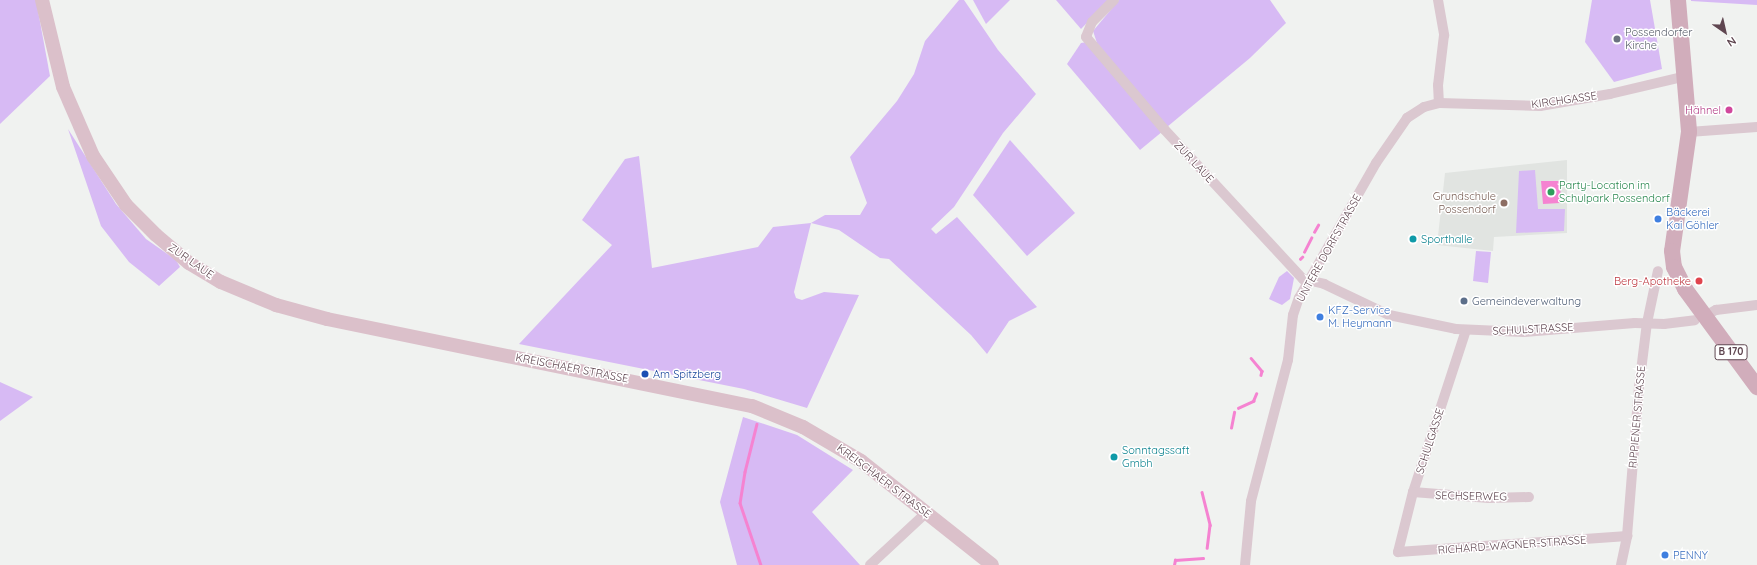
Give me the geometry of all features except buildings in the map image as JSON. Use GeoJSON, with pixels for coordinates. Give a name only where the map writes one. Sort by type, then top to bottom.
{"type":"FeatureCollection","features":[{"type":"Feature","properties":{"kind":"main road","name":"ZUR LAUE"},"geometry":{"type":"LineString","coordinates":[[42,0],[63,87],[93,156],[126,205],[156,235],[189,263],[221,282],[276,305],[327,319],[485,350]]}},
{"type":"Feature","properties":{"kind":"main road","name":"B 170"},"geometry":{"type":"LineString","coordinates":[[1678,0],[1686,76],[1689,132],[1672,251],[1674,267],[1700,318],[1757,387]]}},
{"type":"Feature","properties":{"kind":"main road","name":"KREISCHAER STRASSE"},"geometry":{"type":"LineString","coordinates":[[485,350],[752,406],[828,440],[861,461],[992,565]]}},
{"type":"Feature","properties":{"kind":"street","name":"ZUR LAUE"},"geometry":{"type":"LineString","coordinates":[[1114,0],[1092,22],[1086,37],[1164,129],[1303,279],[1308,281]]}},
{"type":"Feature","properties":{"kind":"street"},"geometry":{"type":"LineString","coordinates":[[1438,0],[1444,35],[1438,85],[1439,104]]}},
{"type":"Feature","properties":{"kind":"street","name":"KIRCHGASSE"},"geometry":{"type":"LineString","coordinates":[[1439,104],[1540,106],[1610,94],[1686,76]]}},
{"type":"Feature","properties":{"kind":"street","name":"UNTERE DORFSTRASSE"},"geometry":{"type":"LineString","coordinates":[[1245,565],[1252,501],[1288,360],[1293,315],[1308,281],[1397,132],[1415,111],[1439,104]]}},
{"type":"Feature","properties":{"kind":"street"},"geometry":{"type":"LineString","coordinates":[[1689,132],[1757,127]]}},
{"type":"Feature","properties":{"kind":"street","name":"RIPPIENER STRASSE"},"geometry":{"type":"LineString","coordinates":[[1621,565],[1627,536],[1639,387],[1647,323],[1658,271]]}},
{"type":"Feature","properties":{"kind":"street","name":"SCHULSTRASSE"},"geometry":{"type":"LineString","coordinates":[[1308,281],[1324,284],[1389,315],[1466,330],[1524,332],[1647,323],[1664,324],[1700,318],[1716,310],[1757,305]]}},
{"type":"Feature","properties":{"kind":"street","name":"SCHULGASSE"},"geometry":{"type":"LineString","coordinates":[[1398,552],[1413,492],[1466,330]]}},
{"type":"Feature","properties":{"kind":"street","name":"SECHSERWEG"},"geometry":{"type":"LineString","coordinates":[[1413,492],[1489,498],[1529,497]]}},
{"type":"Feature","properties":{"kind":"street"},"geometry":{"type":"LineString","coordinates":[[870,565],[927,512]]}},
{"type":"Feature","properties":{"kind":"street","name":"RICHARD-WAGNER-STRASSE"},"geometry":{"type":"LineString","coordinates":[[1398,552],[1627,536]]}},
{"type":"Feature","properties":{"kind":"shaded area"},"geometry":{"type":"Polygon","coordinates":[[[0,0],[36,0],[50,76],[0,124],[0,0]]]}},
{"type":"Feature","properties":{"kind":"shaded area"},"geometry":{"type":"Polygon","coordinates":[[[959,0],[964,0],[998,50],[1036,94],[1003,133],[954,207],[931,229],[936,234],[957,217],[1037,307],[1009,321],[987,354],[971,335],[889,259],[880,258],[839,230],[811,223],[825,215],[860,215],[867,203],[850,157],[897,101],[914,74],[925,41],[959,0]]]}},
{"type":"Feature","properties":{"kind":"shaded area"},"geometry":{"type":"Polygon","coordinates":[[[973,0],[1010,0],[986,24],[973,0]]]}},
{"type":"Feature","properties":{"kind":"shaded area"},"geometry":{"type":"Polygon","coordinates":[[[1056,0],[1109,0],[1081,29],[1056,0]]]}},
{"type":"Feature","properties":{"kind":"shaded area"},"geometry":{"type":"Polygon","coordinates":[[[1119,0],[1270,0],[1286,23],[1250,58],[1167,127],[1097,43],[1093,31],[1119,0]]]}},
{"type":"Feature","properties":{"kind":"shaded area"},"geometry":{"type":"Polygon","coordinates":[[[1592,0],[1650,0],[1662,69],[1614,82],[1585,42],[1592,0]]]}},
{"type":"Feature","properties":{"kind":"shaded area"},"geometry":{"type":"Polygon","coordinates":[[[1757,0],[1757,5],[1691,1],[1757,0]]]}},
{"type":"Feature","properties":{"kind":"shaded area"},"geometry":{"type":"Polygon","coordinates":[[[1087,42],[1163,131],[1140,150],[1067,64],[1081,43],[1087,42]]]}},
{"type":"Feature","properties":{"kind":"shaded area"},"geometry":{"type":"Polygon","coordinates":[[[68,129],[116,204],[146,239],[176,260],[180,267],[159,286],[129,262],[101,226],[68,129]]]}},
{"type":"Feature","properties":{"kind":"shaded area"},"geometry":{"type":"Polygon","coordinates":[[[1010,140],[1075,213],[1027,256],[973,195],[1010,140]]]}},
{"type":"Feature","properties":{"kind":"shaded area"},"geometry":{"type":"Polygon","coordinates":[[[639,156],[652,268],[758,247],[773,227],[811,223],[794,292],[796,298],[802,300],[824,292],[859,295],[807,408],[744,389],[519,344],[612,245],[582,220],[625,159],[639,156]]]}},
{"type":"Feature","properties":{"kind":"shaded area","name":"Grundschule Possendorf"},"geometry":{"type":"Polygon","coordinates":[[[1567,160],[1567,233],[1494,237],[1493,251],[1437,245],[1445,173],[1567,160]]]}},
{"type":"Feature","properties":{"kind":"shaded area"},"geometry":{"type":"Polygon","coordinates":[[[1535,170],[1538,209],[1565,209],[1564,231],[1516,233],[1519,171],[1535,170]]]}},
{"type":"Feature","properties":{"kind":"shaded area","name":"Party-Location im Schulpark Possendorf"},"geometry":{"type":"Polygon","coordinates":[[[1541,181],[1561,181],[1560,203],[1543,204],[1541,181]]]}},
{"type":"Feature","properties":{"kind":"shaded area"},"geometry":{"type":"Polygon","coordinates":[[[1476,251],[1491,252],[1488,283],[1473,281],[1476,251]]]}},
{"type":"Feature","properties":{"kind":"shaded area"},"geometry":{"type":"Polygon","coordinates":[[[1287,271],[1294,278],[1290,299],[1282,305],[1269,299],[1279,277],[1287,271]]]}},
{"type":"Feature","properties":{"kind":"shaded area"},"geometry":{"type":"Polygon","coordinates":[[[0,382],[33,397],[0,421],[0,382]]]}},
{"type":"Feature","properties":{"kind":"shaded area"},"geometry":{"type":"Polygon","coordinates":[[[743,417],[797,435],[853,470],[812,512],[860,565],[737,565],[720,502],[743,417]]]}},
{"type":"Feature","properties":{"kind":"waterway"},"geometry":{"type":"LineString","coordinates":[[1314,232],[1318,225]]}},
{"type":"Feature","properties":{"kind":"waterway"},"geometry":{"type":"LineString","coordinates":[[1304,252],[1311,238]]}},
{"type":"Feature","properties":{"kind":"waterway"},"geometry":{"type":"LineString","coordinates":[[1251,358],[1262,371],[1261,375]]}},
{"type":"Feature","properties":{"kind":"waterway"},"geometry":{"type":"LineString","coordinates":[[1238,408],[1253,401],[1256,394]]}},
{"type":"Feature","properties":{"kind":"waterway"},"geometry":{"type":"LineString","coordinates":[[1231,428],[1234,412]]}},
{"type":"Feature","properties":{"kind":"waterway"},"geometry":{"type":"LineString","coordinates":[[757,424],[745,472],[740,503],[761,565]]}},
{"type":"Feature","properties":{"kind":"waterway"},"geometry":{"type":"LineString","coordinates":[[1202,492],[1210,525],[1207,548]]}},
{"type":"Feature","properties":{"kind":"waterway"},"geometry":{"type":"LineString","coordinates":[[1174,565],[1175,560],[1203,558]]}},
{"type":"Feature","properties":{"kind":"place","name":"Possendorfer Kirche"},"geometry":{"type":"Point","coordinates":[1617,39]}},
{"type":"Feature","properties":{"kind":"place","name":"Hähnel"},"geometry":{"type":"Point","coordinates":[1729,110]}},
{"type":"Feature","properties":{"kind":"place","name":"Party-Location im Schulpark Possendorf"},"geometry":{"type":"Point","coordinates":[1551,192]}},
{"type":"Feature","properties":{"kind":"place","name":"Grundschule Possendorf"},"geometry":{"type":"Point","coordinates":[1504,203]}},
{"type":"Feature","properties":{"kind":"place","name":"Bäckerei Kai Göhler"},"geometry":{"type":"Point","coordinates":[1658,219]}},
{"type":"Feature","properties":{"kind":"place","name":"Sporthalle"},"geometry":{"type":"Point","coordinates":[1413,239]}},
{"type":"Feature","properties":{"kind":"place","name":"Berg-Apotheke"},"geometry":{"type":"Point","coordinates":[1699,281]}},
{"type":"Feature","properties":{"kind":"place","name":"Gemeindeverwaltung"},"geometry":{"type":"Point","coordinates":[1464,301]}},
{"type":"Feature","properties":{"kind":"place","name":"KFZ-Service M. Heymann"},"geometry":{"type":"Point","coordinates":[1320,317]}},
{"type":"Feature","properties":{"kind":"place","name":"Am Spitzberg"},"geometry":{"type":"Point","coordinates":[645,374]}},
{"type":"Feature","properties":{"kind":"place","name":"Sonntagssaft Gmbh"},"geometry":{"type":"Point","coordinates":[1114,457]}},
{"type":"Feature","properties":{"kind":"place","name":"PENNY"},"geometry":{"type":"Point","coordinates":[1665,555]}}]}
